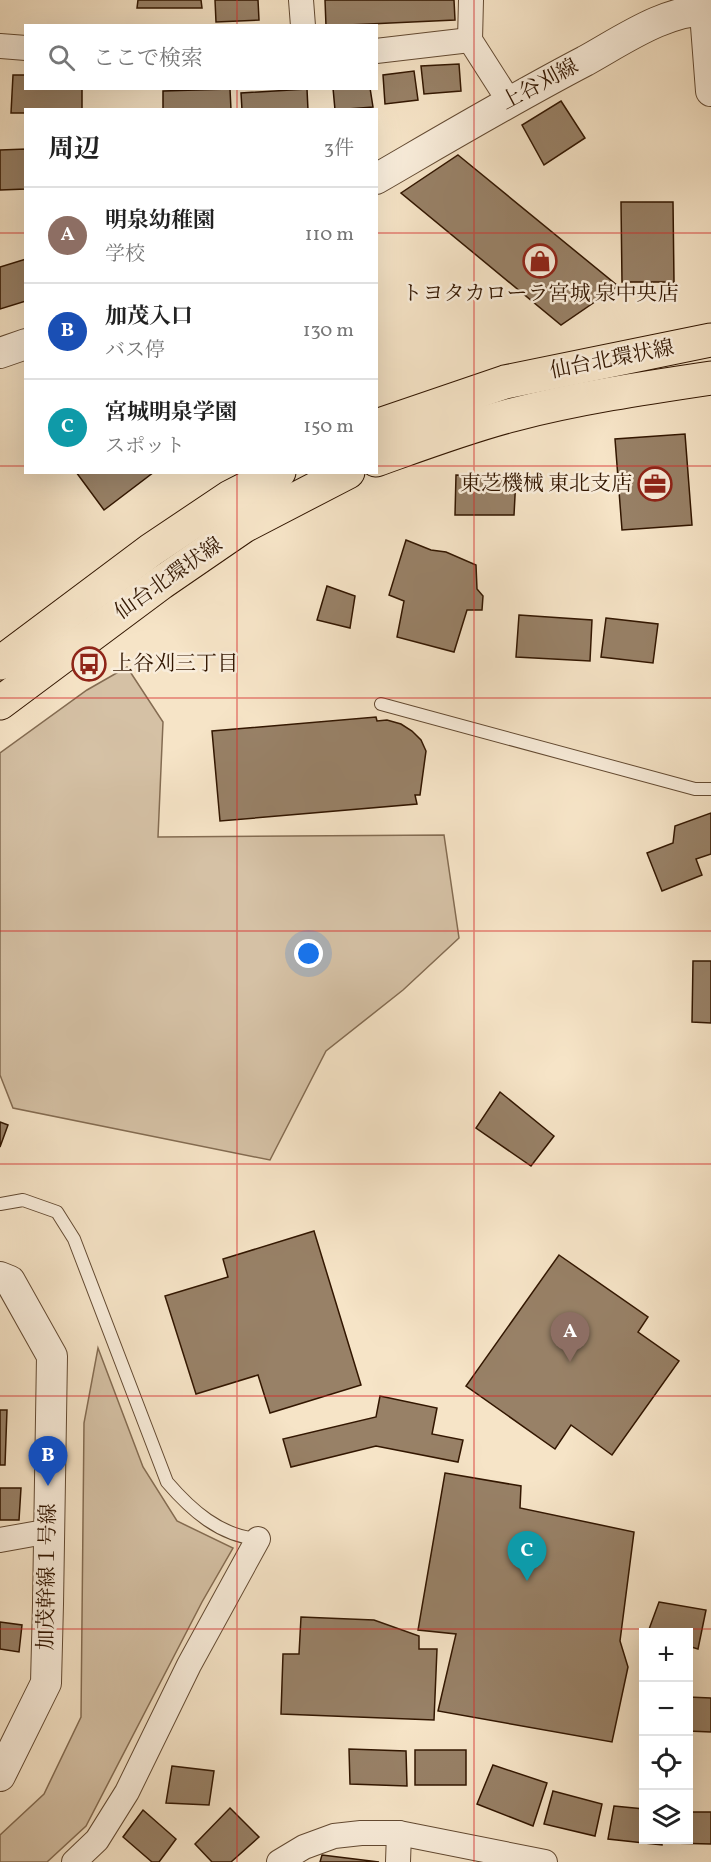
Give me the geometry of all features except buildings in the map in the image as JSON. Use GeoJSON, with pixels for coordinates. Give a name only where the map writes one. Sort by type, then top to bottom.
{"type":"FeatureCollection","features":[{"type":"Feature","properties":{"kind":"main road","name":"仙台北環状線"},"geometry":{"type":"LineString","coordinates":[[378,425],[505,381],[711,340]]}},
{"type":"Feature","properties":{"kind":"main road","name":"仙台北環状線"},"geometry":{"type":"LineString","coordinates":[[378,459],[459,430],[514,414],[637,389],[711,378]]}},
{"type":"Feature","properties":{"kind":"main road","name":"仙台北環状線"},"geometry":{"type":"LineString","coordinates":[[0,663],[151,550],[230,497],[275,474]]}},
{"type":"Feature","properties":{"kind":"main road","name":"仙台北環状線"},"geometry":{"type":"LineString","coordinates":[[0,703],[161,583],[244,526],[344,474]]}},
{"type":"Feature","properties":{"kind":"street"},"geometry":{"type":"LineString","coordinates":[[301,0],[303,24]]}},
{"type":"Feature","properties":{"kind":"street"},"geometry":{"type":"LineString","coordinates":[[471,0],[470,40],[509,101]]}},
{"type":"Feature","properties":{"kind":"street"},"geometry":{"type":"LineString","coordinates":[[707,7],[711,91]]}},
{"type":"Feature","properties":{"kind":"street","name":"上谷刈線"},"geometry":{"type":"LineString","coordinates":[[378,178],[509,101],[657,23],[686,11],[707,7]]}},
{"type":"Feature","properties":{"kind":"street"},"geometry":{"type":"LineString","coordinates":[[378,51],[470,40]]}},
{"type":"Feature","properties":{"kind":"street"},"geometry":{"type":"LineString","coordinates":[[0,46],[24,48]]}},
{"type":"Feature","properties":{"kind":"street"},"geometry":{"type":"LineString","coordinates":[[0,353],[24,345]]}},
{"type":"Feature","properties":{"kind":"street","name":"加茂幹線１号線"},"geometry":{"type":"LineString","coordinates":[[0,1277],[10,1281],[52,1356],[46,1683],[0,1776]]}},
{"type":"Feature","properties":{"kind":"street"},"geometry":{"type":"LineString","coordinates":[[0,1540],[50,1531]]}},
{"type":"Feature","properties":{"kind":"street"},"geometry":{"type":"LineString","coordinates":[[74,1862],[97,1840],[127,1792],[189,1665],[258,1539]]}},
{"type":"Feature","properties":{"kind":"street"},"geometry":{"type":"LineString","coordinates":[[398,1862],[399,1833]]}},
{"type":"Feature","properties":{"kind":"street"},"geometry":{"type":"LineString","coordinates":[[279,1862],[304,1847],[334,1836],[399,1833],[545,1862]]}},
{"type":"Feature","properties":{"kind":"lane"},"geometry":{"type":"LineString","coordinates":[[381,704],[695,789],[711,789]]}},
{"type":"Feature","properties":{"kind":"lane"},"geometry":{"type":"LineString","coordinates":[[0,1204],[23,1200],[57,1212],[74,1239],[167,1482],[188,1506],[216,1526],[241,1538],[258,1539]]}},
{"type":"Feature","properties":{"kind":"shaded area"},"geometry":{"type":"Polygon","coordinates":[[[127,667],[163,722],[158,837],[444,835],[459,938],[403,990],[326,1051],[270,1160],[13,1108],[0,1075],[0,753],[87,690],[127,667]]]}},
{"type":"Feature","properties":{"kind":"shaded area"},"geometry":{"type":"Polygon","coordinates":[[[98,1348],[143,1467],[177,1521],[233,1548],[202,1602],[86,1826],[47,1862],[0,1862],[0,1835],[44,1794],[81,1717],[84,1423],[98,1348]]]}},
{"type":"Feature","properties":{"kind":"place","name":"トヨタカローラ宮城 泉中央店"},"geometry":{"type":"Point","coordinates":[540,261]}},
{"type":"Feature","properties":{"kind":"place","name":"東芝機械 東北支店"},"geometry":{"type":"Point","coordinates":[655,484]}},
{"type":"Feature","properties":{"kind":"place","name":"上谷刈三丁目"},"geometry":{"type":"Point","coordinates":[89,664]}},
{"type":"Feature","properties":{"kind":"place","name":"明泉幼稚園"},"geometry":{"type":"Point","coordinates":[570,1362]}},
{"type":"Feature","properties":{"kind":"place","name":"加茂入口"},"geometry":{"type":"Point","coordinates":[48,1486]}},
{"type":"Feature","properties":{"kind":"place","name":"宮城明泉学園"},"geometry":{"type":"Point","coordinates":[527,1581]}}]}
